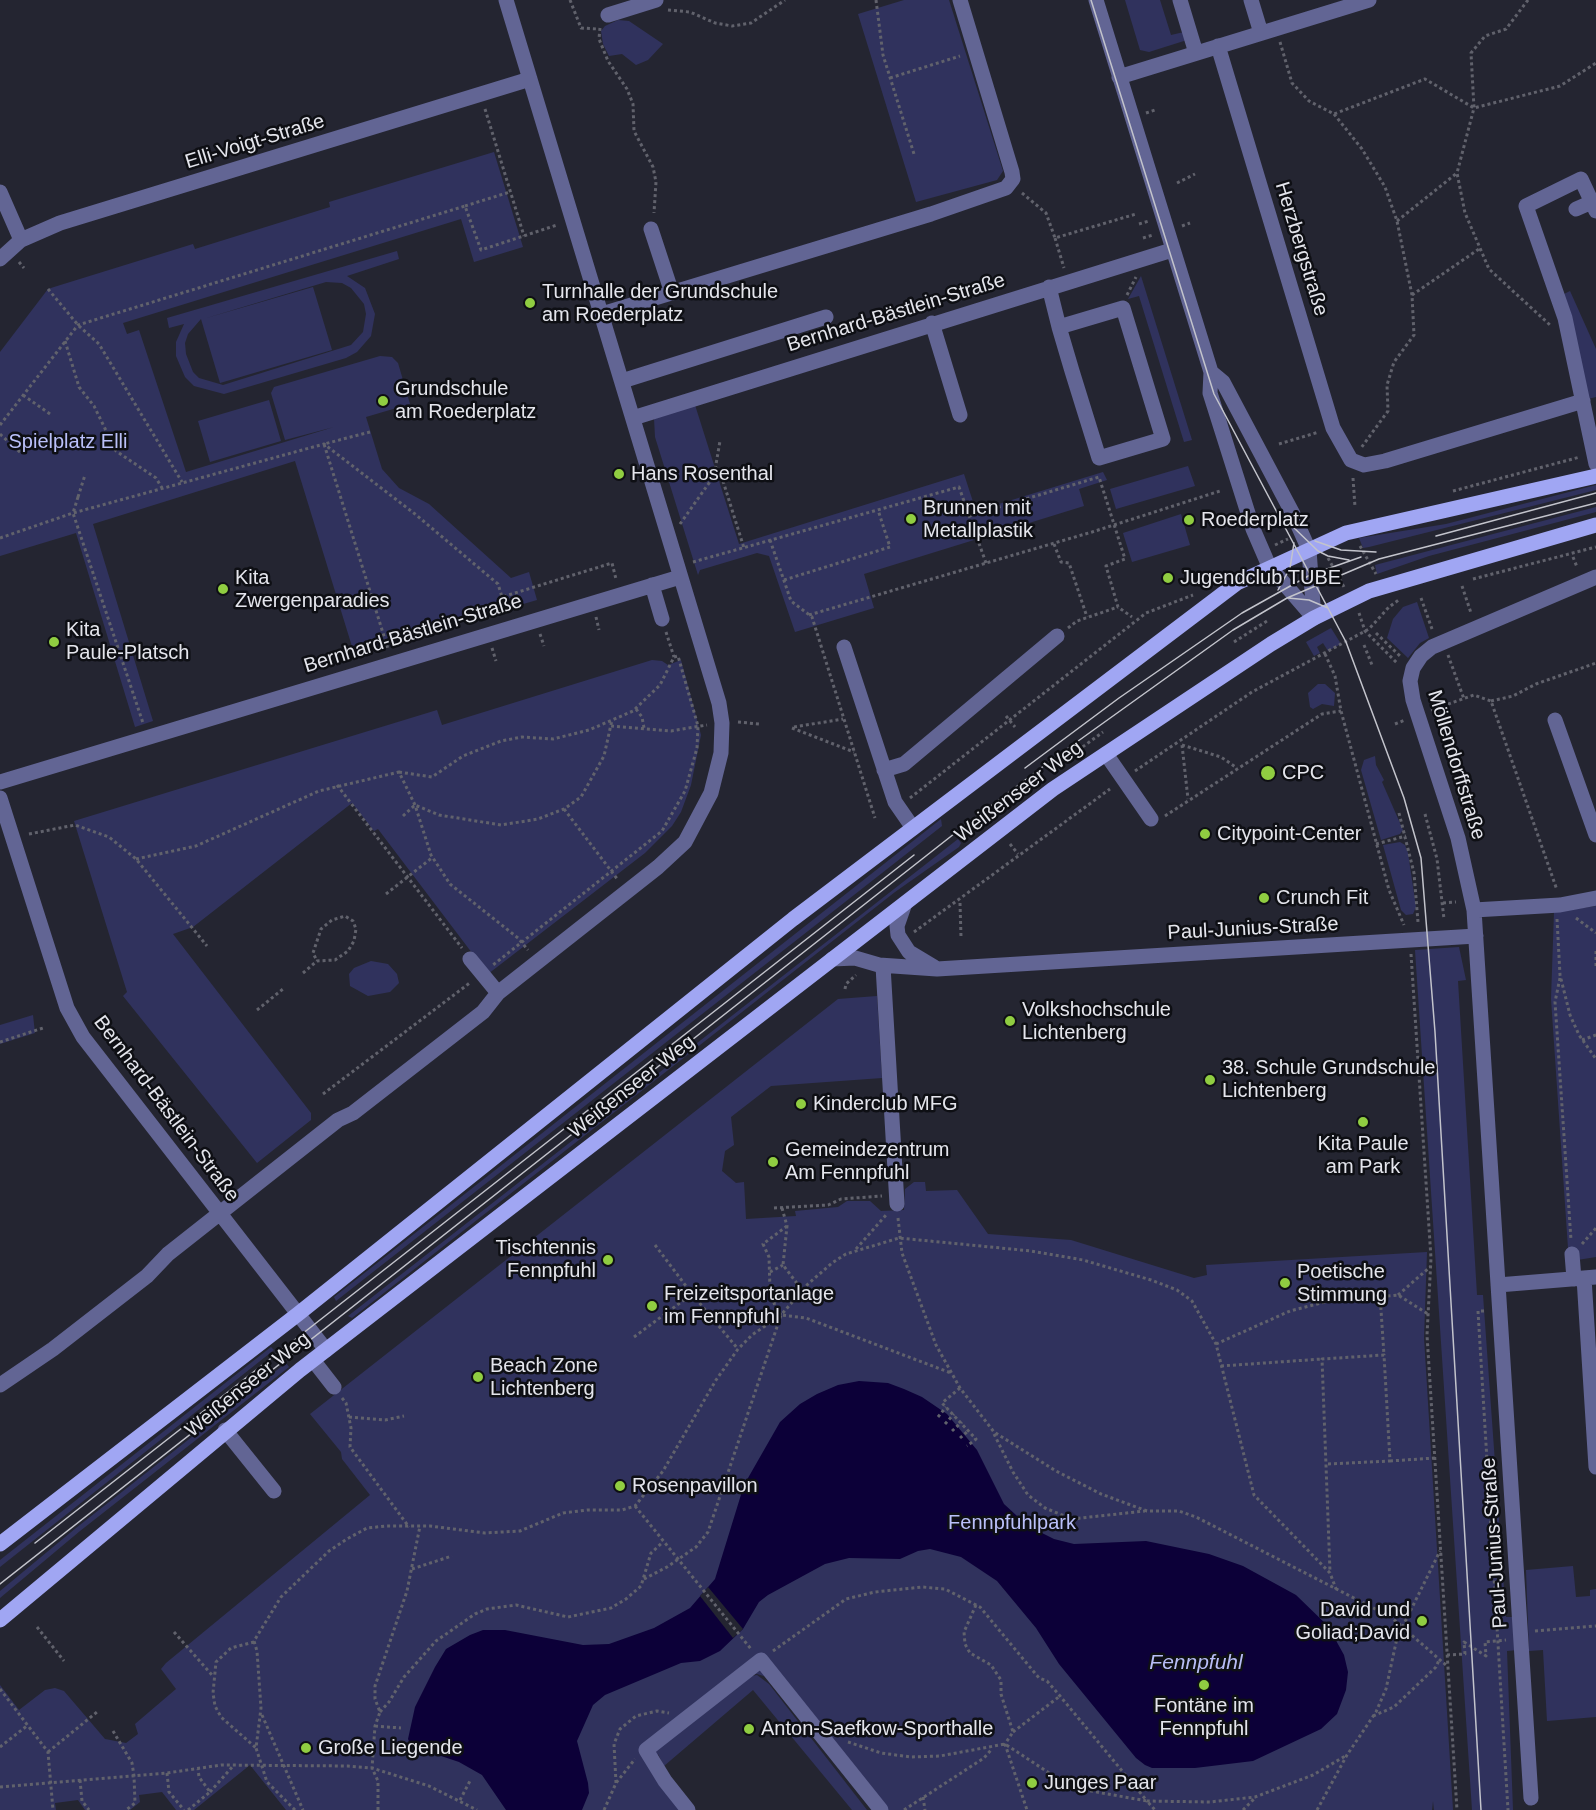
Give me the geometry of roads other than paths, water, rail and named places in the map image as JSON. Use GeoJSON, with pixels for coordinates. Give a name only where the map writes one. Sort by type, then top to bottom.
{"type":"FeatureCollection","features":[{"type":"Feature","properties":{"kind":"main road"},"geometry":{"type":"LineString","coordinates":[[1269,566],[1354,531],[1596,476]]}},
{"type":"Feature","properties":{"kind":"main road"},"geometry":{"type":"LineString","coordinates":[[1314,618],[1381,587],[1596,525]]}},
{"type":"Feature","properties":{"kind":"main road","name":"Weißenseer Weg"},"geometry":{"type":"LineString","coordinates":[[0,1544],[298,1314],[784,927],[1237,583],[1269,566]]}},
{"type":"Feature","properties":{"kind":"main road","name":"Weißenseer Weg"},"geometry":{"type":"LineString","coordinates":[[0,1620],[225,1430],[313,1360],[1053,789],[1314,618]]}},
{"type":"Feature","properties":{"kind":"street"},"geometry":{"type":"LineString","coordinates":[[0,1384],[62,1342],[147,1276],[168,1254],[338,1120],[353,1113],[483,1012],[498,993],[673,855],[695,827],[717,776],[722,753],[719,703],[506,0]]}},
{"type":"Feature","properties":{"kind":"street"},"geometry":{"type":"LineString","coordinates":[[602,314],[965,203],[999,192],[1011,182],[1008,154],[960,0]]}},
{"type":"Feature","properties":{"kind":"street"},"geometry":{"type":"LineString","coordinates":[[1096,0],[1211,372],[1210,393],[1256,536],[1269,566],[1314,618]]}},
{"type":"Feature","properties":{"kind":"street"},"geometry":{"type":"LineString","coordinates":[[1180,0],[1196,53]]}},
{"type":"Feature","properties":{"kind":"street"},"geometry":{"type":"LineString","coordinates":[[1251,0],[1268,31]]}},
{"type":"Feature","properties":{"kind":"street"},"geometry":{"type":"LineString","coordinates":[[1119,77],[1370,0]]}},
{"type":"Feature","properties":{"kind":"street"},"geometry":{"type":"LineString","coordinates":[[607,18],[659,5]]}},
{"type":"Feature","properties":{"kind":"street","name":"Herzbergstraße"},"geometry":{"type":"LineString","coordinates":[[1218,46],[1333,428],[1351,460],[1364,465],[1408,455],[1583,401]]}},
{"type":"Feature","properties":{"kind":"street","name":"Elli-Voigt-Straße"},"geometry":{"type":"LineString","coordinates":[[0,259],[21,240],[60,224],[530,80]]}},
{"type":"Feature","properties":{"kind":"street"},"geometry":{"type":"LineString","coordinates":[[1576,209],[1594,206],[1581,179],[1526,206],[1538,227],[1559,296],[1575,356],[1595,459]]}},
{"type":"Feature","properties":{"kind":"street"},"geometry":{"type":"LineString","coordinates":[[0,192],[21,240]]}},
{"type":"Feature","properties":{"kind":"street"},"geometry":{"type":"LineString","coordinates":[[651,229],[672,292]]}},
{"type":"Feature","properties":{"kind":"street","name":"Bernhard-Bästlein-Straße"},"geometry":{"type":"LineString","coordinates":[[633,418],[1172,250]]}},
{"type":"Feature","properties":{"kind":"street"},"geometry":{"type":"LineString","coordinates":[[1049,287],[1059,327],[1099,458],[1163,439],[1123,308],[1059,327]]}},
{"type":"Feature","properties":{"kind":"street"},"geometry":{"type":"LineString","coordinates":[[622,381],[826,317]]}},
{"type":"Feature","properties":{"kind":"street"},"geometry":{"type":"LineString","coordinates":[[932,324],[960,415]]}},
{"type":"Feature","properties":{"kind":"street"},"geometry":{"type":"LineString","coordinates":[[1211,372],[1222,382],[1309,550],[1314,618]]}},
{"type":"Feature","properties":{"kind":"street","name":"Bernhard-Bästlein-Straße"},"geometry":{"type":"LineString","coordinates":[[0,782],[652,585],[678,572]]}},
{"type":"Feature","properties":{"kind":"street","name":"Möllendorffstraße"},"geometry":{"type":"LineString","coordinates":[[1476,936],[1474,910],[1458,838],[1413,700],[1408,669],[1421,656],[1443,649],[1477,628],[1596,578]]}},
{"type":"Feature","properties":{"kind":"street"},"geometry":{"type":"LineString","coordinates":[[652,585],[662,619]]}},
{"type":"Feature","properties":{"kind":"street"},"geometry":{"type":"LineString","coordinates":[[885,770],[904,764],[1057,636]]}},
{"type":"Feature","properties":{"kind":"street"},"geometry":{"type":"LineString","coordinates":[[844,647],[895,802],[913,828]]}},
{"type":"Feature","properties":{"kind":"street"},"geometry":{"type":"LineString","coordinates":[[1555,720],[1596,835]]}},
{"type":"Feature","properties":{"kind":"street"},"geometry":{"type":"LineString","coordinates":[[1106,754],[1155,822]]}},
{"type":"Feature","properties":{"kind":"street","name":"Bernhard-Bästlein-Straße"},"geometry":{"type":"LineString","coordinates":[[0,798],[74,1022],[82,1037],[326,1350]]}},
{"type":"Feature","properties":{"kind":"street"},"geometry":{"type":"LineString","coordinates":[[1474,910],[1560,905],[1596,898]]}},
{"type":"Feature","properties":{"kind":"street"},"geometry":{"type":"LineString","coordinates":[[904,906],[897,926],[898,935],[909,952],[937,969]]}},
{"type":"Feature","properties":{"kind":"street","name":"Paul-Junius-Straße"},"geometry":{"type":"LineString","coordinates":[[832,959],[855,958],[883,966],[937,969],[1476,936],[1531,1798]]}},
{"type":"Feature","properties":{"kind":"street"},"geometry":{"type":"LineString","coordinates":[[470,959],[498,993]]}},
{"type":"Feature","properties":{"kind":"street"},"geometry":{"type":"LineString","coordinates":[[883,966],[894,1203]]}},
{"type":"Feature","properties":{"kind":"street"},"geometry":{"type":"LineString","coordinates":[[1572,1254],[1585,1278],[1596,1467]]}},
{"type":"Feature","properties":{"kind":"street"},"geometry":{"type":"LineString","coordinates":[[1498,1285],[1585,1278]]}},
{"type":"Feature","properties":{"kind":"street"},"geometry":{"type":"LineString","coordinates":[[313,1360],[334,1387]]}},
{"type":"Feature","properties":{"kind":"street"},"geometry":{"type":"LineString","coordinates":[[225,1430],[274,1491]]}},
{"type":"Feature","properties":{"kind":"street"},"geometry":{"type":"LineString","coordinates":[[688,1810],[665,1781],[646,1750],[760,1660],[881,1810]]}},
{"type":"Feature","properties":{"kind":"water","name":"Fennpfuhl"},"geometry":{"type":"Polygon","coordinates":[[[859,1381],[888,1383],[904,1389],[922,1397],[947,1414],[977,1450],[1004,1504],[1028,1526],[1054,1539],[1074,1544],[1146,1541],[1209,1554],[1243,1566],[1296,1595],[1328,1626],[1344,1655],[1348,1672],[1346,1690],[1337,1714],[1321,1729],[1253,1761],[1195,1768],[1152,1768],[1136,1758],[1059,1664],[1036,1628],[997,1581],[961,1557],[930,1549],[918,1551],[900,1559],[849,1558],[825,1564],[759,1602],[743,1629],[720,1651],[700,1661],[681,1663],[605,1695],[593,1705],[577,1741],[589,1793],[582,1810],[506,1810],[482,1775],[459,1762],[411,1746],[408,1739],[415,1707],[435,1667],[446,1649],[470,1635],[483,1630],[505,1630],[583,1645],[609,1644],[654,1628],[690,1608],[715,1579],[744,1485],[780,1422],[800,1404],[817,1394],[838,1385],[859,1381]]]}},
{"type":"Feature","properties":{"kind":"tram line"},"geometry":{"type":"LineString","coordinates":[[1091,0],[1214,394],[1346,642],[1404,798],[1421,858],[1435,1032],[1481,1810]]}},
{"type":"Feature","properties":{"kind":"tram line"},"geometry":{"type":"LineString","coordinates":[[1436,536],[1596,493]]}},
{"type":"Feature","properties":{"kind":"tram line"},"geometry":{"type":"LineString","coordinates":[[0,1584],[959,830],[1053,759],[1233,630],[1287,598],[1379,559],[1596,503]]}},
{"type":"Feature","properties":{"kind":"tram line"},"geometry":{"type":"LineString","coordinates":[[1290,524],[1318,551],[1328,556],[1349,560]]}},
{"type":"Feature","properties":{"kind":"tram line"},"geometry":{"type":"LineString","coordinates":[[1315,541],[1341,550],[1376,552]]}},
{"type":"Feature","properties":{"kind":"tram line"},"geometry":{"type":"LineString","coordinates":[[1278,590],[1290,568],[1294,543]]}},
{"type":"Feature","properties":{"kind":"tram line"},"geometry":{"type":"LineString","coordinates":[[1025,768],[1119,698],[1242,613],[1310,575],[1361,557]]}},
{"type":"Feature","properties":{"kind":"tram line"},"geometry":{"type":"LineString","coordinates":[[1288,598],[1309,600],[1328,608]]}},
{"type":"Feature","properties":{"kind":"tram line"},"geometry":{"type":"LineString","coordinates":[[35,1543],[914,855]]}},
{"type":"Feature","properties":{"kind":"place","name":"Turnhalle der Grundschule am Roederplatz"},"geometry":{"type":"Point","coordinates":[530,303]}},
{"type":"Feature","properties":{"kind":"place","name":"Grundschule am Roederplatz"},"geometry":{"type":"Point","coordinates":[383,401]}},
{"type":"Feature","properties":{"kind":"place","name":"Hans Rosenthal"},"geometry":{"type":"Point","coordinates":[619,474]}},
{"type":"Feature","properties":{"kind":"place","name":"Brunnen mit Metallplastik"},"geometry":{"type":"Point","coordinates":[911,519]}},
{"type":"Feature","properties":{"kind":"place","name":"Roederplatz"},"geometry":{"type":"Point","coordinates":[1189,520]}},
{"type":"Feature","properties":{"kind":"place","name":"Jugendclub TUBE"},"geometry":{"type":"Point","coordinates":[1168,578]}},
{"type":"Feature","properties":{"kind":"place","name":"Kita Zwergenparadies"},"geometry":{"type":"Point","coordinates":[223,589]}},
{"type":"Feature","properties":{"kind":"place","name":"Kita Paule-Platsch"},"geometry":{"type":"Point","coordinates":[54,642]}},
{"type":"Feature","properties":{"kind":"place","name":"CPC"},"geometry":{"type":"Point","coordinates":[1268,773]}},
{"type":"Feature","properties":{"kind":"place","name":"Citypoint-Center"},"geometry":{"type":"Point","coordinates":[1205,834]}},
{"type":"Feature","properties":{"kind":"place","name":"Crunch Fit"},"geometry":{"type":"Point","coordinates":[1264,898]}},
{"type":"Feature","properties":{"kind":"place","name":"Volkshochschule Lichtenberg"},"geometry":{"type":"Point","coordinates":[1010,1021]}},
{"type":"Feature","properties":{"kind":"place","name":"38. Schule Grundschule Lichtenberg"},"geometry":{"type":"Point","coordinates":[1210,1080]}},
{"type":"Feature","properties":{"kind":"place","name":"Kinderclub MFG"},"geometry":{"type":"Point","coordinates":[801,1104]}},
{"type":"Feature","properties":{"kind":"place","name":"Kita Paule am Park"},"geometry":{"type":"Point","coordinates":[1363,1122]}},
{"type":"Feature","properties":{"kind":"place","name":"Gemeindezentrum Am Fennpfuhl"},"geometry":{"type":"Point","coordinates":[773,1162]}},
{"type":"Feature","properties":{"kind":"place","name":"Tischtennis Fennpfuhl"},"geometry":{"type":"Point","coordinates":[608,1260]}},
{"type":"Feature","properties":{"kind":"place","name":"Poetische Stimmung"},"geometry":{"type":"Point","coordinates":[1285,1283]}},
{"type":"Feature","properties":{"kind":"place","name":"Freizeitsportanlage im Fennpfuhl"},"geometry":{"type":"Point","coordinates":[652,1306]}},
{"type":"Feature","properties":{"kind":"place","name":"Beach Zone Lichtenberg"},"geometry":{"type":"Point","coordinates":[478,1377]}},
{"type":"Feature","properties":{"kind":"place","name":"Rosenpavillon"},"geometry":{"type":"Point","coordinates":[620,1486]}},
{"type":"Feature","properties":{"kind":"place","name":"David und Goliad;David"},"geometry":{"type":"Point","coordinates":[1422,1621]}},
{"type":"Feature","properties":{"kind":"place","name":"Fontäne im Fennpfuhl"},"geometry":{"type":"Point","coordinates":[1204,1685]}},
{"type":"Feature","properties":{"kind":"place","name":"Anton-Saefkow-Sporthalle"},"geometry":{"type":"Point","coordinates":[749,1729]}},
{"type":"Feature","properties":{"kind":"place","name":"Große Liegende"},"geometry":{"type":"Point","coordinates":[306,1748]}},
{"type":"Feature","properties":{"kind":"place","name":"Junges Paar"},"geometry":{"type":"Point","coordinates":[1032,1783]}},
{"type":"Feature","properties":{"kind":"park label","name":"Spielplatz Elli"},"geometry":{"type":"Point","coordinates":[68,442]}},
{"type":"Feature","properties":{"kind":"park label","name":"Fennpfuhlpark"},"geometry":{"type":"Point","coordinates":[1012,1523]}}]}
